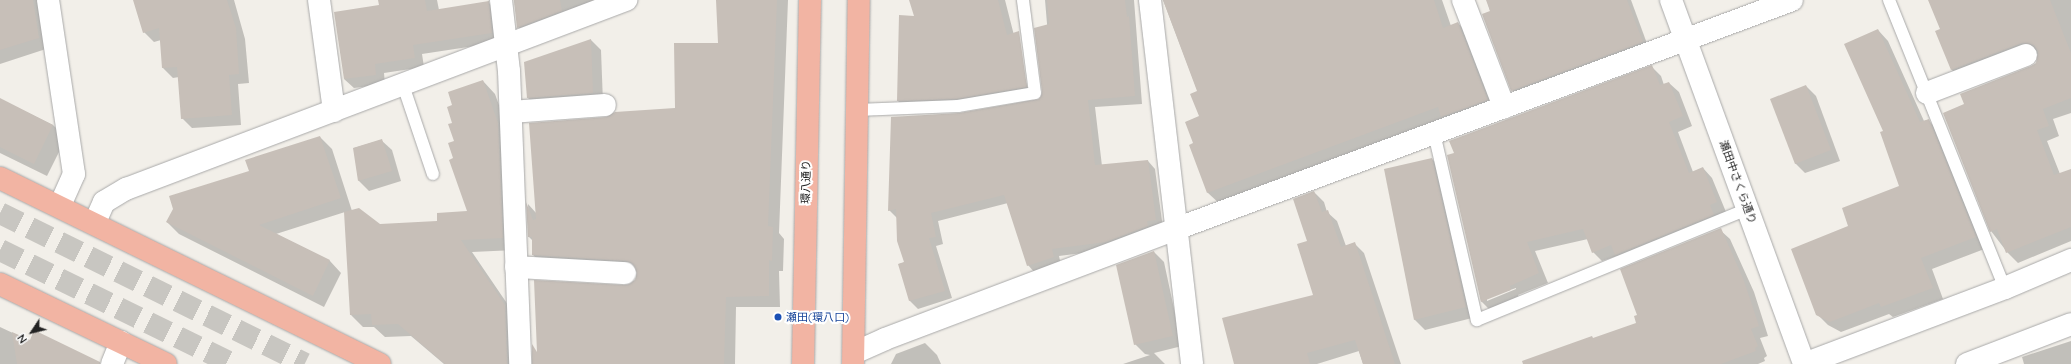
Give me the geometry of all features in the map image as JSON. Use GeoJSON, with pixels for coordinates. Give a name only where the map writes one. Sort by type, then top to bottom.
{"type":"FeatureCollection","features":[{"type":"Feature","properties":{"kind":"highway","name":"環八通り"},"geometry":{"type":"LineString","coordinates":[[802,364],[810,0]]}},
{"type":"Feature","properties":{"kind":"highway"},"geometry":{"type":"LineString","coordinates":[[854,358],[859,0]]}},
{"type":"Feature","properties":{"kind":"highway"},"geometry":{"type":"LineString","coordinates":[[0,178],[95,222],[380,364]]}},
{"type":"Feature","properties":{"kind":"highway"},"geometry":{"type":"LineString","coordinates":[[0,284],[166,364]]}},
{"type":"Feature","properties":{"kind":"street"},"geometry":{"type":"LineString","coordinates":[[50,0],[74,174],[60,205]]}},
{"type":"Feature","properties":{"kind":"street"},"geometry":{"type":"LineString","coordinates":[[319,0],[334,111]]}},
{"type":"Feature","properties":{"kind":"street"},"geometry":{"type":"LineString","coordinates":[[501,0],[507,45],[511,112],[520,364]]}},
{"type":"Feature","properties":{"kind":"street"},"geometry":{"type":"LineString","coordinates":[[95,222],[104,202],[126,189],[626,0]]}},
{"type":"Feature","properties":{"kind":"street"},"geometry":{"type":"LineString","coordinates":[[1150,0],[1192,364]]}},
{"type":"Feature","properties":{"kind":"street"},"geometry":{"type":"LineString","coordinates":[[1463,0],[1504,107]]}},
{"type":"Feature","properties":{"kind":"street","name":"瀬田中さくら通り"},"geometry":{"type":"LineString","coordinates":[[1671,0],[1804,364]]}},
{"type":"Feature","properties":{"kind":"street"},"geometry":{"type":"LineString","coordinates":[[854,358],[892,336],[1176,228],[1792,0]]}},
{"type":"Feature","properties":{"kind":"street"},"geometry":{"type":"LineString","coordinates":[[1927,93],[2026,55]]}},
{"type":"Feature","properties":{"kind":"street"},"geometry":{"type":"LineString","coordinates":[[511,112],[605,105]]}},
{"type":"Feature","properties":{"kind":"street"},"geometry":{"type":"LineString","coordinates":[[1804,364],[2005,288],[2071,260]]}},
{"type":"Feature","properties":{"kind":"street"},"geometry":{"type":"LineString","coordinates":[[516,267],[625,273]]}},
{"type":"Feature","properties":{"kind":"street"},"geometry":{"type":"LineString","coordinates":[[1967,364],[2071,324]]}},
{"type":"Feature","properties":{"kind":"street"},"geometry":{"type":"LineString","coordinates":[[112,364],[121,342]]}},
{"type":"Feature","properties":{"kind":"lane"},"geometry":{"type":"LineString","coordinates":[[857,110],[958,106],[1035,94],[1023,0]]}},
{"type":"Feature","properties":{"kind":"lane"},"geometry":{"type":"LineString","coordinates":[[1889,0],[2005,288]]}},
{"type":"Feature","properties":{"kind":"lane"},"geometry":{"type":"LineString","coordinates":[[403,85],[433,174]]}},
{"type":"Feature","properties":{"kind":"lane"},"geometry":{"type":"LineString","coordinates":[[1434,133],[1477,320],[1748,209]]}},
{"type":"Feature","properties":{"kind":"building"},"geometry":{"type":"Polygon","coordinates":[[[0,0],[33,0],[39,38],[0,50],[0,0]]]}},
{"type":"Feature","properties":{"kind":"building"},"geometry":{"type":"Polygon","coordinates":[[[133,0],[227,0],[236,28],[239,74],[229,75],[232,115],[181,119],[177,67],[162,68],[159,28],[143,33],[133,0]]]}},
{"type":"Feature","properties":{"kind":"building"},"geometry":{"type":"Polygon","coordinates":[[[378,0],[425,0],[427,11],[489,1],[492,33],[413,45],[415,58],[375,64],[376,75],[344,79],[334,12],[379,5],[378,0]]]}},
{"type":"Feature","properties":{"kind":"building"},"geometry":{"type":"Polygon","coordinates":[[[514,0],[560,0],[562,11],[517,28],[514,0]]]}},
{"type":"Feature","properties":{"kind":"building"},"geometry":{"type":"Polygon","coordinates":[[[716,0],[777,0],[768,226],[773,227],[772,261],[769,260],[769,296],[726,297],[724,364],[532,364],[532,344],[537,352],[534,280],[624,285],[635,280],[637,273],[632,263],[626,261],[532,255],[532,237],[528,237],[526,202],[533,220],[536,219],[529,123],[606,117],[615,112],[675,108],[674,43],[718,43],[716,0]]]}},
{"type":"Feature","properties":{"kind":"building"},"geometry":{"type":"Polygon","coordinates":[[[909,0],[998,0],[1007,35],[1019,31],[1027,87],[957,99],[897,101],[899,15],[914,16],[909,0]]]}},
{"type":"Feature","properties":{"kind":"building"},"geometry":{"type":"Polygon","coordinates":[[[1047,0],[1125,0],[1127,17],[1129,16],[1135,96],[1088,100],[1095,165],[1148,160],[1156,220],[1147,221],[1148,226],[1106,242],[1052,249],[1054,257],[1027,266],[1004,195],[931,213],[936,237],[929,238],[945,291],[909,301],[898,264],[904,262],[897,241],[896,209],[888,211],[891,117],[959,113],[1039,99],[1042,92],[1034,28],[1049,24],[1047,0]]]}},
{"type":"Feature","properties":{"kind":"building"},"geometry":{"type":"Polygon","coordinates":[[[1163,0],[1434,0],[1443,28],[1458,22],[1488,100],[1441,117],[1438,107],[1207,193],[1189,145],[1193,143],[1185,122],[1199,116],[1190,94],[1197,91],[1163,0]]]}},
{"type":"Feature","properties":{"kind":"building"},"geometry":{"type":"Polygon","coordinates":[[[1486,0],[1627,0],[1643,42],[1511,91],[1482,14],[1490,11],[1486,0]]]}},
{"type":"Feature","properties":{"kind":"building"},"geometry":{"type":"Polygon","coordinates":[[[1928,0],[2050,0],[2071,53],[2071,98],[2043,109],[2049,126],[2037,130],[2054,175],[2071,169],[2071,227],[2006,253],[1997,229],[1990,232],[1943,113],[1964,104],[1960,94],[2036,63],[2038,51],[2034,45],[2022,43],[1951,70],[1935,31],[1940,29],[1928,0]]]}},
{"type":"Feature","properties":{"kind":"building"},"geometry":{"type":"Polygon","coordinates":[[[1878,29],[1920,122],[1929,119],[1976,237],[1921,258],[1933,288],[1881,307],[1879,303],[1830,322],[1816,315],[1791,249],[1848,226],[1842,208],[1899,186],[1880,132],[1883,131],[1844,44],[1878,29]]]}},
{"type":"Feature","properties":{"kind":"building"},"geometry":{"type":"Polygon","coordinates":[[[591,39],[593,93],[527,98],[524,62],[591,39]]]}},
{"type":"Feature","properties":{"kind":"building"},"geometry":{"type":"Polygon","coordinates":[[[1652,65],[1660,85],[1669,82],[1683,116],[1669,122],[1689,173],[1703,167],[1717,202],[1710,205],[1714,215],[1615,255],[1611,245],[1592,253],[1583,229],[1527,242],[1539,273],[1510,286],[1511,290],[1481,302],[1447,155],[1454,153],[1449,141],[1652,65]]]}},
{"type":"Feature","properties":{"kind":"building"},"geometry":{"type":"Polygon","coordinates":[[[483,80],[498,123],[503,238],[461,240],[505,305],[507,364],[445,364],[398,324],[372,325],[371,314],[350,315],[344,212],[359,208],[380,224],[437,221],[437,213],[467,211],[449,160],[453,158],[448,143],[454,141],[448,124],[452,123],[447,107],[452,105],[448,92],[483,80]]]}},
{"type":"Feature","properties":{"kind":"building"},"geometry":{"type":"Polygon","coordinates":[[[1806,85],[1831,150],[1795,164],[1770,99],[1806,85]]]}},
{"type":"Feature","properties":{"kind":"building"},"geometry":{"type":"Polygon","coordinates":[[[0,98],[53,125],[34,164],[0,147],[0,98]]]}},
{"type":"Feature","properties":{"kind":"building"},"geometry":{"type":"Polygon","coordinates":[[[320,136],[341,198],[259,225],[330,260],[313,296],[166,222],[173,209],[169,196],[249,171],[245,160],[320,136]]]}},
{"type":"Feature","properties":{"kind":"building"},"geometry":{"type":"Polygon","coordinates":[[[382,139],[392,171],[358,181],[353,148],[382,139]]]}},
{"type":"Feature","properties":{"kind":"building"},"geometry":{"type":"Polygon","coordinates":[[[1432,158],[1466,307],[1414,320],[1384,169],[1432,158]]]}},
{"type":"Feature","properties":{"kind":"building"},"geometry":{"type":"Polygon","coordinates":[[[1314,191],[1322,212],[1328,210],[1341,247],[1355,242],[1395,364],[1363,364],[1355,340],[1307,353],[1310,364],[1234,364],[1222,318],[1313,295],[1297,244],[1307,241],[1293,199],[1314,191]]]}},
{"type":"Feature","properties":{"kind":"building"},"geometry":{"type":"Polygon","coordinates":[[[1721,228],[1744,281],[1759,326],[1751,329],[1758,346],[1755,348],[1756,351],[1721,364],[1523,364],[1522,361],[1592,336],[1593,338],[1636,323],[1634,316],[1637,315],[1620,269],[1721,228]]]}},
{"type":"Feature","properties":{"kind":"building"},"geometry":{"type":"Polygon","coordinates":[[[1154,251],[1173,336],[1134,345],[1116,265],[1154,251]]]}},
{"type":"Feature","properties":{"kind":"building"},"geometry":{"type":"Polygon","coordinates":[[[34,330],[100,362],[100,364],[17,364],[12,332],[30,340],[34,330]]]}},
{"type":"Feature","properties":{"kind":"tunnel"},"geometry":{"type":"LineString","coordinates":[[0,213],[305,364]]}},
{"type":"Feature","properties":{"kind":"tunnel"},"geometry":{"type":"LineString","coordinates":[[0,250],[233,364]]}},
{"type":"Feature","properties":{"kind":"place","name":"瀬田(環八口)"},"geometry":{"type":"Point","coordinates":[778,317]}}]}
